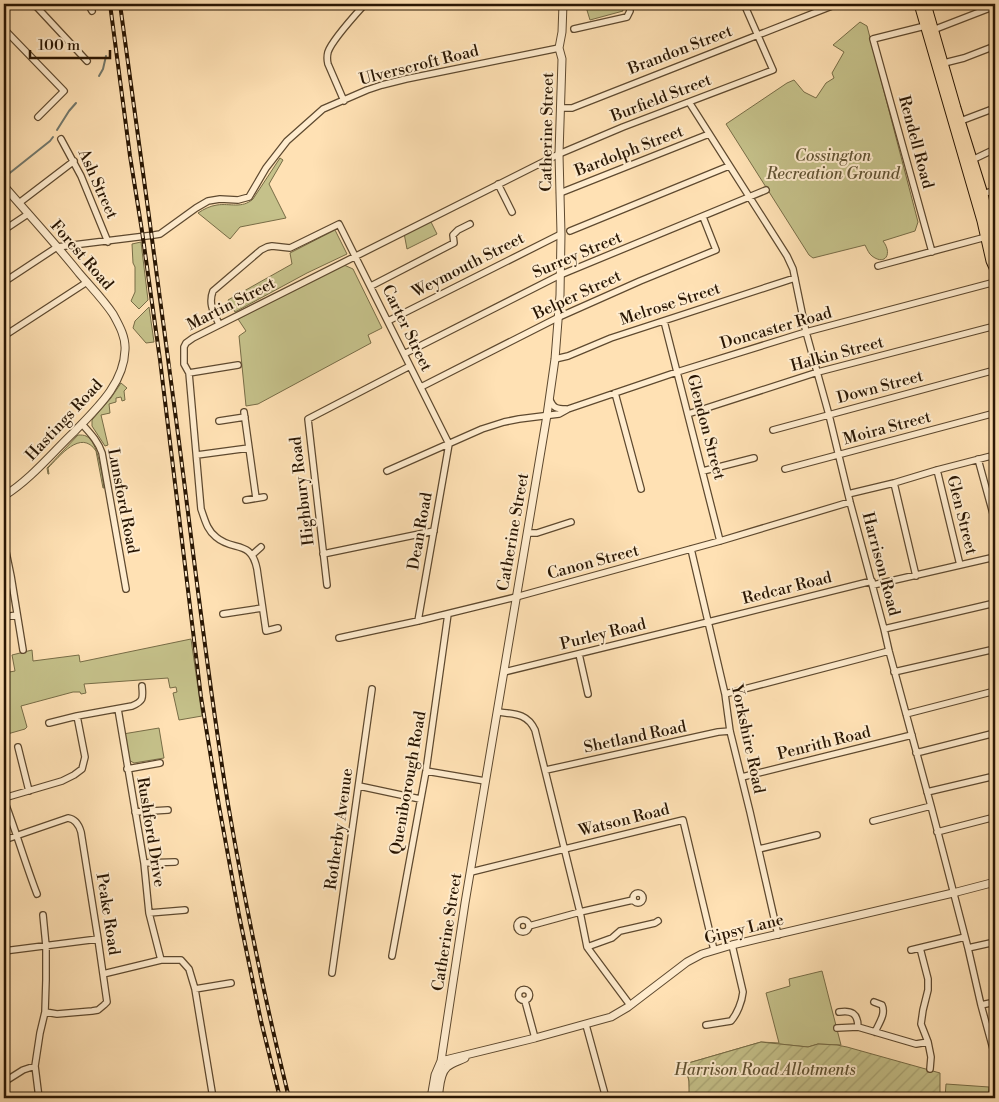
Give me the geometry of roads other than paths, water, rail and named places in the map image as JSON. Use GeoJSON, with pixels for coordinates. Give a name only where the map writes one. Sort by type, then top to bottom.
{"type":"FeatureCollection","features":[{"type":"Feature","properties":{"kind":"main road"},"geometry":{"type":"LineString","coordinates":[[919,4],[929,28],[957,122],[982,221],[991,236],[995,248]]}},
{"type":"Feature","properties":{"kind":"main road"},"geometry":{"type":"LineString","coordinates":[[926,4],[929,28]]}},
{"type":"Feature","properties":{"kind":"main road"},"geometry":{"type":"LineString","coordinates":[[957,122],[983,194],[989,218],[991,261],[995,270]]}},
{"type":"Feature","properties":{"kind":"street"},"geometry":{"type":"LineString","coordinates":[[34,4],[87,61]]}},
{"type":"Feature","properties":{"kind":"street"},"geometry":{"type":"LineString","coordinates":[[88,4],[92,11]]}},
{"type":"Feature","properties":{"kind":"street"},"geometry":{"type":"LineString","coordinates":[[344,101],[327,59],[333,43],[365,4]]}},
{"type":"Feature","properties":{"kind":"street","name":"Catherine Street"},"geometry":{"type":"LineString","coordinates":[[441,1061],[462,922],[550,399],[555,359],[559,317],[561,234],[559,154],[562,59],[558,48],[562,32],[563,4]]}},
{"type":"Feature","properties":{"kind":"street"},"geometry":{"type":"LineString","coordinates":[[574,29],[627,17],[630,12],[628,4]]}},
{"type":"Feature","properties":{"kind":"street"},"geometry":{"type":"LineString","coordinates":[[744,4],[758,35]]}},
{"type":"Feature","properties":{"kind":"street","name":"Brandon Street"},"geometry":{"type":"LineString","coordinates":[[561,108],[572,108],[837,4]]}},
{"type":"Feature","properties":{"kind":"street"},"geometry":{"type":"LineString","coordinates":[[929,28],[995,6]]}},
{"type":"Feature","properties":{"kind":"street","name":"Rendell Road"},"geometry":{"type":"LineString","coordinates":[[929,28],[874,39],[932,252]]}},
{"type":"Feature","properties":{"kind":"street"},"geometry":{"type":"LineString","coordinates":[[4,29],[64,91],[38,117]]}},
{"type":"Feature","properties":{"kind":"street","name":"Burfield Street"},"geometry":{"type":"LineString","coordinates":[[559,154],[623,127],[772,70],[758,35]]}},
{"type":"Feature","properties":{"kind":"street"},"geometry":{"type":"LineString","coordinates":[[940,64],[964,58],[995,46]]}},
{"type":"Feature","properties":{"kind":"street","name":"Ulverscroft Road"},"geometry":{"type":"LineString","coordinates":[[108,242],[160,234],[196,208],[208,202],[220,199],[238,200],[249,197],[266,168],[287,141],[298,129],[323,109],[382,85],[558,48]]}},
{"type":"Feature","properties":{"kind":"street","name":"Harrison Road"},"geometry":{"type":"LineString","coordinates":[[689,102],[787,256],[793,269],[806,332],[818,372],[850,502],[995,1056]]}},
{"type":"Feature","properties":{"kind":"street"},"geometry":{"type":"LineString","coordinates":[[957,122],[995,108]]}},
{"type":"Feature","properties":{"kind":"street","name":"Bardolph Street"},"geometry":{"type":"LineString","coordinates":[[560,193],[709,134]]}},
{"type":"Feature","properties":{"kind":"street","name":"Ash Street"},"geometry":{"type":"LineString","coordinates":[[61,139],[88,191],[108,242]]}},
{"type":"Feature","properties":{"kind":"street"},"geometry":{"type":"LineString","coordinates":[[972,160],[995,149]]}},
{"type":"Feature","properties":{"kind":"street","name":"Martin Street"},"geometry":{"type":"LineString","coordinates":[[252,555],[240,546],[219,540],[207,526],[201,509],[189,373],[184,364],[184,347],[186,344],[193,338],[219,324],[559,154]]}},
{"type":"Feature","properties":{"kind":"street"},"geometry":{"type":"LineString","coordinates":[[19,203],[74,161]]}},
{"type":"Feature","properties":{"kind":"street"},"geometry":{"type":"LineString","coordinates":[[570,231],[729,166]]}},
{"type":"Feature","properties":{"kind":"street"},"geometry":{"type":"LineString","coordinates":[[498,184],[512,212]]}},
{"type":"Feature","properties":{"kind":"street","name":"Forest Road"},"geometry":{"type":"LineString","coordinates":[[4,186],[114,316],[123,335],[125,349]]}},
{"type":"Feature","properties":{"kind":"street","name":"Surrey Street"},"geometry":{"type":"LineString","coordinates":[[404,354],[560,275],[766,190]]}},
{"type":"Feature","properties":{"kind":"street"},"geometry":{"type":"LineString","coordinates":[[983,194],[995,190]]}},
{"type":"Feature","properties":{"kind":"street"},"geometry":{"type":"LineString","coordinates":[[4,230],[28,214]]}},
{"type":"Feature","properties":{"kind":"street","name":"Belper Street"},"geometry":{"type":"LineString","coordinates":[[420,387],[559,317],[716,250],[704,217]]}},
{"type":"Feature","properties":{"kind":"street"},"geometry":{"type":"LineString","coordinates":[[989,218],[995,225]]}},
{"type":"Feature","properties":{"kind":"street","name":"Carter Street"},"geometry":{"type":"LineString","coordinates":[[219,324],[211,307],[213,291],[257,253],[272,246],[290,248],[339,224],[449,444]]}},
{"type":"Feature","properties":{"kind":"street"},"geometry":{"type":"LineString","coordinates":[[370,286],[454,243],[453,235],[470,224]]}},
{"type":"Feature","properties":{"kind":"street","name":"Weymouth Street"},"geometry":{"type":"LineString","coordinates":[[388,321],[561,234]]}},
{"type":"Feature","properties":{"kind":"street"},"geometry":{"type":"LineString","coordinates":[[878,266],[991,236]]}},
{"type":"Feature","properties":{"kind":"street"},"geometry":{"type":"LineString","coordinates":[[4,282],[57,247],[108,242]]}},
{"type":"Feature","properties":{"kind":"street","name":"Melrose Street"},"geometry":{"type":"LineString","coordinates":[[555,359],[568,356],[611,338],[795,278]]}},
{"type":"Feature","properties":{"kind":"street"},"geometry":{"type":"LineString","coordinates":[[4,336],[87,282]]}},
{"type":"Feature","properties":{"kind":"street","name":"Doncaster Road"},"geometry":{"type":"LineString","coordinates":[[387,471],[482,429],[504,422],[547,414],[558,414],[677,372],[806,332],[995,282]]}},
{"type":"Feature","properties":{"kind":"street","name":"Glendon Street"},"geometry":{"type":"LineString","coordinates":[[664,321],[720,540]]}},
{"type":"Feature","properties":{"kind":"street","name":"Halkin Street"},"geometry":{"type":"LineString","coordinates":[[688,414],[818,372],[995,326]]}},
{"type":"Feature","properties":{"kind":"street","name":"Hastings Road"},"geometry":{"type":"LineString","coordinates":[[4,496],[26,480],[100,404],[117,381],[122,370],[125,349]]}},
{"type":"Feature","properties":{"kind":"street"},"geometry":{"type":"LineString","coordinates":[[189,373],[238,366]]}},
{"type":"Feature","properties":{"kind":"street","name":"Highbury Road"},"geometry":{"type":"LineString","coordinates":[[326,585],[308,419],[410,366]]}},
{"type":"Feature","properties":{"kind":"street","name":"Down Street"},"geometry":{"type":"LineString","coordinates":[[773,430],[995,370]]}},
{"type":"Feature","properties":{"kind":"street"},"geometry":{"type":"LineString","coordinates":[[615,393],[641,489]]}},
{"type":"Feature","properties":{"kind":"street"},"geometry":{"type":"LineString","coordinates":[[550,399],[552,406],[568,409]]}},
{"type":"Feature","properties":{"kind":"street","name":"Moira Street"},"geometry":{"type":"LineString","coordinates":[[785,469],[995,413]]}},
{"type":"Feature","properties":{"kind":"street"},"geometry":{"type":"LineString","coordinates":[[219,421],[245,415],[256,498]]}},
{"type":"Feature","properties":{"kind":"street","name":"Lunsford Road"},"geometry":{"type":"LineString","coordinates":[[82,424],[99,444],[102,453],[126,589]]}},
{"type":"Feature","properties":{"kind":"street","name":"Dean Road"},"geometry":{"type":"LineString","coordinates":[[418,621],[449,444]]}},
{"type":"Feature","properties":{"kind":"street"},"geometry":{"type":"LineString","coordinates":[[197,455],[249,448]]}},
{"type":"Feature","properties":{"kind":"street"},"geometry":{"type":"LineString","coordinates":[[848,494],[995,455]]}},
{"type":"Feature","properties":{"kind":"street"},"geometry":{"type":"LineString","coordinates":[[703,471],[754,458]]}},
{"type":"Feature","properties":{"kind":"street"},"geometry":{"type":"LineString","coordinates":[[978,459],[995,517]]}},
{"type":"Feature","properties":{"kind":"street","name":"Glen Street"},"geometry":{"type":"LineString","coordinates":[[937,470],[960,565]]}},
{"type":"Feature","properties":{"kind":"street"},"geometry":{"type":"LineString","coordinates":[[894,483],[916,576]]}},
{"type":"Feature","properties":{"kind":"street"},"geometry":{"type":"LineString","coordinates":[[246,500],[264,497]]}},
{"type":"Feature","properties":{"kind":"street","name":"Canon Street"},"geometry":{"type":"LineString","coordinates":[[340,638],[516,597],[691,549],[850,502]]}},
{"type":"Feature","properties":{"kind":"street"},"geometry":{"type":"LineString","coordinates":[[527,533],[537,533],[572,522]]}},
{"type":"Feature","properties":{"kind":"street"},"geometry":{"type":"LineString","coordinates":[[323,554],[434,531]]}},
{"type":"Feature","properties":{"kind":"street"},"geometry":{"type":"LineString","coordinates":[[4,542],[23,650]]}},
{"type":"Feature","properties":{"kind":"street"},"geometry":{"type":"LineString","coordinates":[[262,547],[252,555],[256,561],[266,631],[278,628]]}},
{"type":"Feature","properties":{"kind":"street","name":"Yorkshire Road"},"geometry":{"type":"LineString","coordinates":[[691,549],[725,694],[730,731],[778,935]]}},
{"type":"Feature","properties":{"kind":"street","name":"Redcar Road"},"geometry":{"type":"LineString","coordinates":[[708,622],[872,583],[916,576],[995,557]]}},
{"type":"Feature","properties":{"kind":"street"},"geometry":{"type":"LineString","coordinates":[[884,629],[995,603]]}},
{"type":"Feature","properties":{"kind":"street"},"geometry":{"type":"LineString","coordinates":[[223,614],[262,608]]}},
{"type":"Feature","properties":{"kind":"street"},"geometry":{"type":"LineString","coordinates":[[4,617],[18,614]]}},
{"type":"Feature","properties":{"kind":"street","name":"Queniborough Road"},"geometry":{"type":"LineString","coordinates":[[392,956],[426,771],[448,614]]}},
{"type":"Feature","properties":{"kind":"street","name":"Purley Road"},"geometry":{"type":"LineString","coordinates":[[504,672],[708,622]]}},
{"type":"Feature","properties":{"kind":"street"},"geometry":{"type":"LineString","coordinates":[[894,672],[995,649]]}},
{"type":"Feature","properties":{"kind":"street"},"geometry":{"type":"LineString","coordinates":[[725,694],[889,651]]}},
{"type":"Feature","properties":{"kind":"street"},"geometry":{"type":"LineString","coordinates":[[579,654],[588,694]]}},
{"type":"Feature","properties":{"kind":"street"},"geometry":{"type":"LineString","coordinates":[[49,723],[140,703],[143,697],[142,686]]}},
{"type":"Feature","properties":{"kind":"street","name":"Rotherby Avenue"},"geometry":{"type":"LineString","coordinates":[[332,973],[372,689]]}},
{"type":"Feature","properties":{"kind":"street"},"geometry":{"type":"LineString","coordinates":[[906,714],[995,692]]}},
{"type":"Feature","properties":{"kind":"street","name":"Rushford Drive"},"geometry":{"type":"LineString","coordinates":[[118,709],[144,863],[150,913],[160,960]]}},
{"type":"Feature","properties":{"kind":"street"},"geometry":{"type":"LineString","coordinates":[[498,712],[524,717],[536,730],[587,947],[630,1005]]}},
{"type":"Feature","properties":{"kind":"street"},"geometry":{"type":"LineString","coordinates":[[37,894],[4,799],[62,781],[82,769],[85,757],[77,716]]}},
{"type":"Feature","properties":{"kind":"street","name":"Shetland Road"},"geometry":{"type":"LineString","coordinates":[[546,770],[718,732],[730,731]]}},
{"type":"Feature","properties":{"kind":"street"},"geometry":{"type":"LineString","coordinates":[[916,753],[995,733]]}},
{"type":"Feature","properties":{"kind":"street","name":"Penrith Road"},"geometry":{"type":"LineString","coordinates":[[742,777],[912,735]]}},
{"type":"Feature","properties":{"kind":"street"},"geometry":{"type":"LineString","coordinates":[[18,747],[29,791]]}},
{"type":"Feature","properties":{"kind":"street"},"geometry":{"type":"LineString","coordinates":[[128,769],[160,763]]}},
{"type":"Feature","properties":{"kind":"street"},"geometry":{"type":"LineString","coordinates":[[426,771],[486,781]]}},
{"type":"Feature","properties":{"kind":"street"},"geometry":{"type":"LineString","coordinates":[[927,792],[995,776]]}},
{"type":"Feature","properties":{"kind":"street"},"geometry":{"type":"LineString","coordinates":[[359,786],[420,799]]}},
{"type":"Feature","properties":{"kind":"street"},"geometry":{"type":"LineString","coordinates":[[873,821],[931,806]]}},
{"type":"Feature","properties":{"kind":"street"},"geometry":{"type":"LineString","coordinates":[[135,812],[168,810]]}},
{"type":"Feature","properties":{"kind":"street"},"geometry":{"type":"LineString","coordinates":[[937,832],[995,817]]}},
{"type":"Feature","properties":{"kind":"street","name":"Peake Road"},"geometry":{"type":"LineString","coordinates":[[17,835],[68,818],[73,819],[80,827],[98,939],[107,1002],[98,1010],[92,1011],[58,1014],[45,1012]]}},
{"type":"Feature","properties":{"kind":"street","name":"Watson Road"},"geometry":{"type":"LineString","coordinates":[[471,872],[683,820],[714,950]]}},
{"type":"Feature","properties":{"kind":"street"},"geometry":{"type":"LineString","coordinates":[[4,840],[17,835]]}},
{"type":"Feature","properties":{"kind":"street"},"geometry":{"type":"LineString","coordinates":[[759,849],[817,835]]}},
{"type":"Feature","properties":{"kind":"street"},"geometry":{"type":"LineString","coordinates":[[144,863],[175,862]]}},
{"type":"Feature","properties":{"kind":"street","name":"Gipsy Lane"},"geometry":{"type":"LineString","coordinates":[[441,1061],[611,1018],[687,962],[714,950],[995,882]]}},
{"type":"Feature","properties":{"kind":"street"},"geometry":{"type":"LineString","coordinates":[[529,926],[633,900]]}},
{"type":"Feature","properties":{"kind":"street"},"geometry":{"type":"LineString","coordinates":[[150,913],[185,910]]}},
{"type":"Feature","properties":{"kind":"street"},"geometry":{"type":"LineString","coordinates":[[39,1098],[35,1066],[45,1012],[46,946],[43,915]]}},
{"type":"Feature","properties":{"kind":"street"},"geometry":{"type":"LineString","coordinates":[[587,947],[612,938],[620,931],[658,921]]}},
{"type":"Feature","properties":{"kind":"street"},"geometry":{"type":"LineString","coordinates":[[911,950],[965,937]]}},
{"type":"Feature","properties":{"kind":"street"},"geometry":{"type":"LineString","coordinates":[[4,951],[98,939]]}},
{"type":"Feature","properties":{"kind":"street"},"geometry":{"type":"LineString","coordinates":[[968,948],[995,942]]}},
{"type":"Feature","properties":{"kind":"street"},"geometry":{"type":"LineString","coordinates":[[706,1025],[730,1022],[735,1016],[742,999],[743,992],[732,945]]}},
{"type":"Feature","properties":{"kind":"street"},"geometry":{"type":"LineString","coordinates":[[920,948],[928,979],[928,990],[921,1024],[928,1042],[931,1057],[930,1069]]}},
{"type":"Feature","properties":{"kind":"street"},"geometry":{"type":"LineString","coordinates":[[103,974],[160,960],[181,960],[189,969],[195,989],[213,1098]]}},
{"type":"Feature","properties":{"kind":"street"},"geometry":{"type":"LineString","coordinates":[[195,989],[231,983]]}},
{"type":"Feature","properties":{"kind":"street"},"geometry":{"type":"LineString","coordinates":[[525,1001],[535,1038]]}},
{"type":"Feature","properties":{"kind":"street"},"geometry":{"type":"LineString","coordinates":[[874,1002],[882,1005],[884,1010],[874,1032]]}},
{"type":"Feature","properties":{"kind":"street"},"geometry":{"type":"LineString","coordinates":[[981,1005],[995,1002]]}},
{"type":"Feature","properties":{"kind":"street"},"geometry":{"type":"LineString","coordinates":[[838,1012],[847,1011],[854,1014],[858,1020],[858,1027]]}},
{"type":"Feature","properties":{"kind":"street"},"geometry":{"type":"LineString","coordinates":[[586,1025],[606,1098]]}},
{"type":"Feature","properties":{"kind":"street"},"geometry":{"type":"LineString","coordinates":[[837,1028],[858,1027],[916,1044],[928,1042]]}},
{"type":"Feature","properties":{"kind":"street"},"geometry":{"type":"LineString","coordinates":[[444,1042],[447,1050],[459,1057]]}},
{"type":"Feature","properties":{"kind":"street","name":"Gipsy Lane"},"geometry":{"type":"LineString","coordinates":[[442,1074],[448,1067],[472,1054]]}},
{"type":"Feature","properties":{"kind":"street"},"geometry":{"type":"LineString","coordinates":[[438,1098],[442,1074],[441,1061]]}},
{"type":"Feature","properties":{"kind":"street"},"geometry":{"type":"LineString","coordinates":[[431,1098],[435,1074],[441,1061]]}},
{"type":"Feature","properties":{"kind":"street"},"geometry":{"type":"LineString","coordinates":[[4,1082],[35,1066]]}},
{"type":"Feature","properties":{"kind":"waterway"},"geometry":{"type":"LineString","coordinates":[[99,76],[106,56]]}},
{"type":"Feature","properties":{"kind":"waterway"},"geometry":{"type":"LineString","coordinates":[[57,130],[76,103]]}},
{"type":"Feature","properties":{"kind":"waterway"},"geometry":{"type":"LineString","coordinates":[[4,180],[6,176],[53,137]]}},
{"type":"Feature","properties":{"kind":"railway"},"geometry":{"type":"LineString","coordinates":[[110,4],[160,360],[201,697],[239,915],[261,1021],[280,1098]]}},
{"type":"Feature","properties":{"kind":"railway"},"geometry":{"type":"LineString","coordinates":[[120,4],[228,804],[248,915],[289,1098]]}},
{"type":"Feature","properties":{"kind":"park label","name":"Cossington Recreation Ground"},"geometry":{"type":"Point","coordinates":[833,165]}},
{"type":"Feature","properties":{"kind":"park label","name":"Harrison Road Allotments"},"geometry":{"type":"Point","coordinates":[765,1070]}}]}
